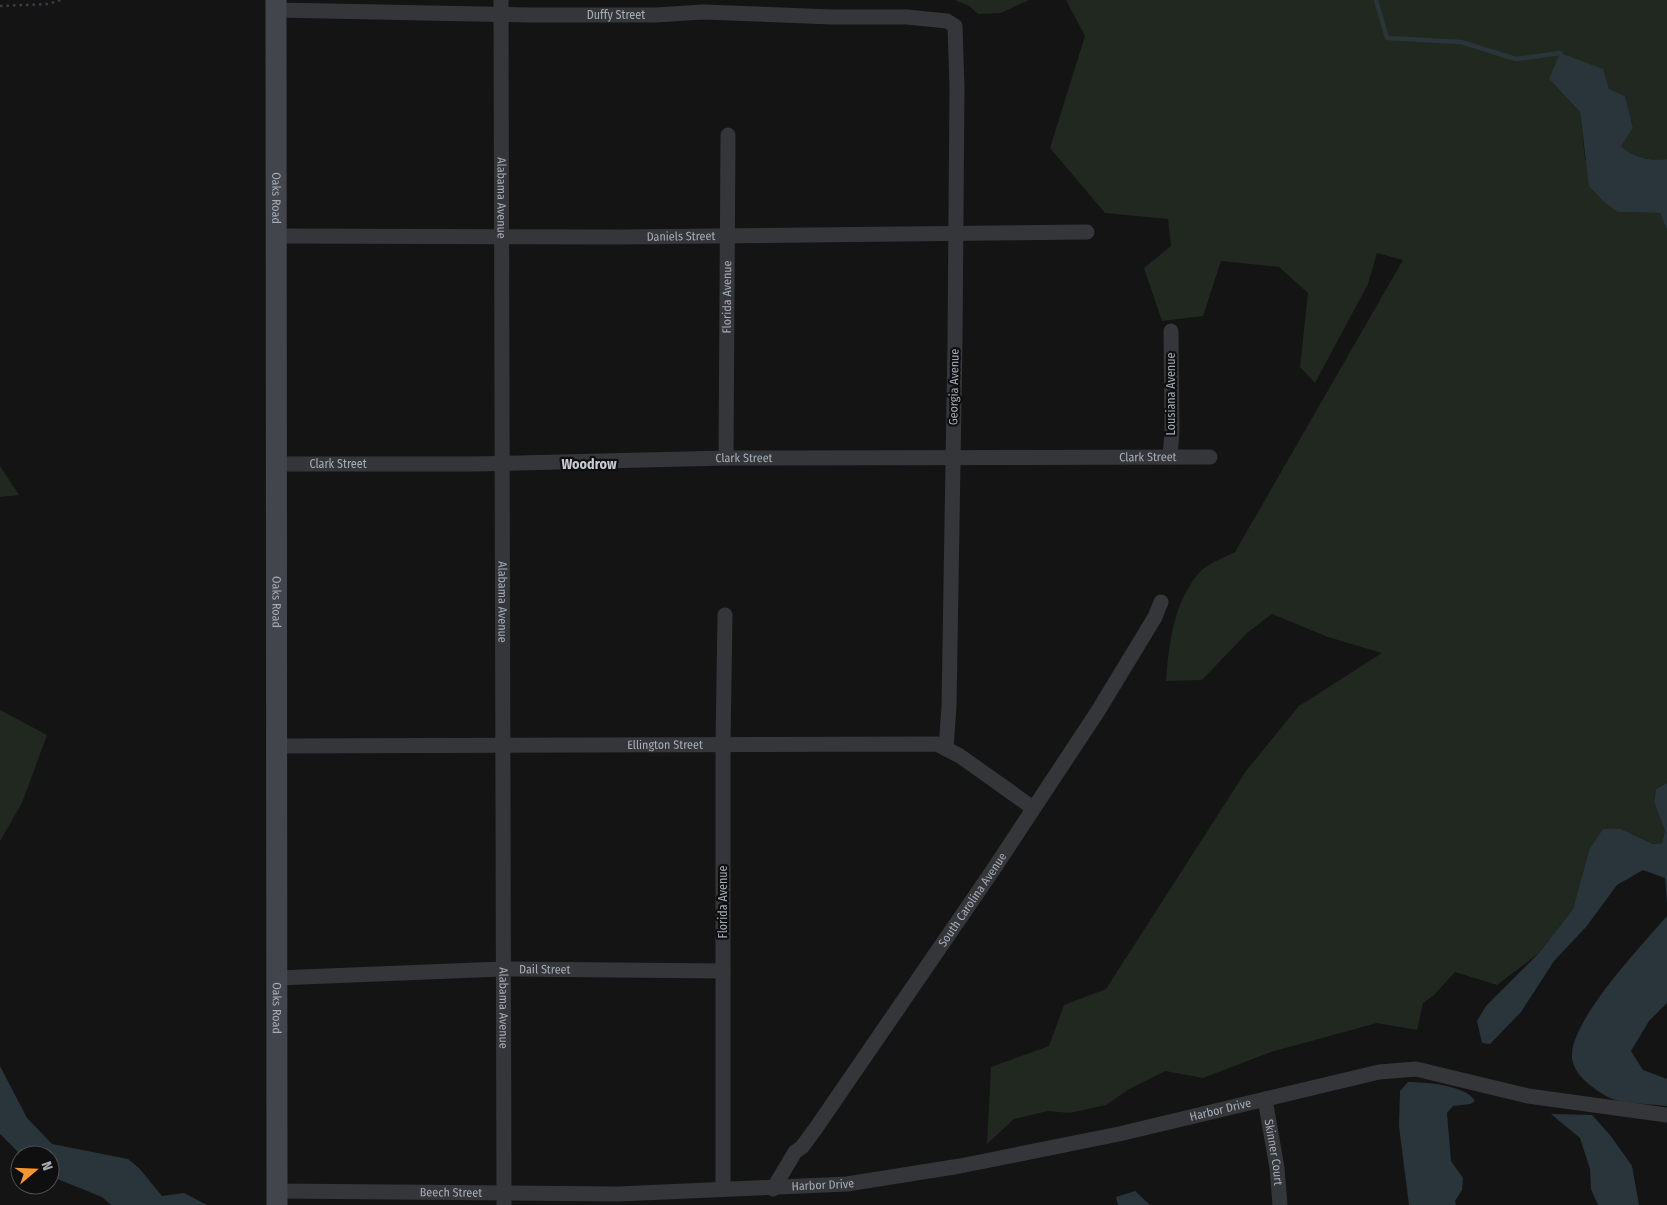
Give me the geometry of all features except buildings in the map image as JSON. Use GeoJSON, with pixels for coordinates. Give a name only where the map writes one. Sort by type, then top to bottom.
{"type":"FeatureCollection","features":[{"type":"Feature","properties":{"kind":"street","name":"Duffy Street"},"geometry":{"type":"LineString","coordinates":[[276,5],[501,7],[656,15],[703,12],[806,16],[898,16],[948,20],[955,26]]}},
{"type":"Feature","properties":{"kind":"street","name":"Oaks Road"},"geometry":{"type":"LineString","coordinates":[[276,5],[277,1198]]}},
{"type":"Feature","properties":{"kind":"street","name":"Alabama Avenue"},"geometry":{"type":"LineString","coordinates":[[501,7],[504,1199]]}},
{"type":"Feature","properties":{"kind":"street","name":"Georgia Avenue"},"geometry":{"type":"LineString","coordinates":[[946,749],[949,706],[953,458],[955,26]]}},
{"type":"Feature","properties":{"kind":"street","name":"Florida Avenue"},"geometry":{"type":"LineString","coordinates":[[726,458],[728,135]]}},
{"type":"Feature","properties":{"kind":"street","name":"Daniels Street"},"geometry":{"type":"LineString","coordinates":[[276,236],[914,235],[1087,232]]}},
{"type":"Feature","properties":{"kind":"street","name":"Lousiana Avenue"},"geometry":{"type":"LineString","coordinates":[[1170,457],[1172,432],[1171,331]]}},
{"type":"Feature","properties":{"kind":"street","name":"Clark Street"},"geometry":{"type":"LineString","coordinates":[[276,464],[503,463],[726,458],[1210,457]]}},
{"type":"Feature","properties":{"kind":"street","name":"South Carolina Avenue"},"geometry":{"type":"LineString","coordinates":[[773,1189],[795,1152],[802,1147],[816,1128],[921,976],[1098,711],[1155,617],[1161,602]]}},
{"type":"Feature","properties":{"kind":"street","name":"Florida Avenue"},"geometry":{"type":"LineString","coordinates":[[723,1188],[723,744],[725,615]]}},
{"type":"Feature","properties":{"kind":"street","name":"Ellington Street"},"geometry":{"type":"LineString","coordinates":[[277,746],[937,744],[960,756],[1033,808]]}},
{"type":"Feature","properties":{"kind":"street","name":"Dail Street"},"geometry":{"type":"LineString","coordinates":[[277,978],[502,969],[723,972]]}},
{"type":"Feature","properties":{"kind":"street","name":"Harbor Drive"},"geometry":{"type":"LineString","coordinates":[[773,1189],[847,1184],[902,1177],[1120,1134],[1379,1072],[1416,1069],[1528,1096],[1667,1116]]}},
{"type":"Feature","properties":{"kind":"street","name":"Skinner Court"},"geometry":{"type":"LineString","coordinates":[[1265,1099],[1277,1168],[1280,1205]]}},
{"type":"Feature","properties":{"kind":"street","name":"Beech Street"},"geometry":{"type":"LineString","coordinates":[[277,1198],[504,1199],[702,1192],[723,1188],[773,1189]]}},
{"type":"Feature","properties":{"kind":"path"},"geometry":{"type":"LineString","coordinates":[[0,6],[48,4],[61,0]]}},
{"type":"Feature","properties":{"kind":"shaded area"},"geometry":{"type":"Polygon","coordinates":[[[955,0],[1029,0],[1001,13],[978,14],[969,6],[955,0]]]}},
{"type":"Feature","properties":{"kind":"shaded area"},"geometry":{"type":"Polygon","coordinates":[[[1066,0],[1667,0],[1667,159],[1654,160],[1642,158],[1620,146],[1633,128],[1625,96],[1549,79],[1580,112],[1585,159],[1619,212],[1660,213],[1667,230],[1667,783],[1656,789],[1654,802],[1665,831],[1662,843],[1653,844],[1621,829],[1589,850],[1573,909],[1539,953],[1497,985],[1455,972],[1434,995],[1423,1003],[1417,1030],[1377,1023],[1271,1052],[1203,1078],[1165,1071],[1129,1089],[1106,1105],[1070,1113],[1048,1111],[1014,1119],[987,1144],[991,1067],[1049,1046],[1064,1005],[1106,989],[1246,771],[1299,706],[1382,653],[1328,637],[1272,614],[1248,632],[1202,680],[1166,681],[1171,639],[1183,598],[1198,574],[1205,567],[1235,552],[1403,260],[1377,253],[1368,284],[1315,383],[1300,367],[1308,293],[1279,267],[1221,261],[1203,316],[1162,321],[1144,268],[1171,246],[1168,219],[1105,213],[1050,148],[1085,36],[1066,0]]]}},
{"type":"Feature","properties":{"kind":"shaded area"},"geometry":{"type":"Polygon","coordinates":[[[1560,53],[1603,69],[1609,89],[1625,96],[1633,128],[1621,146],[1642,158],[1654,160],[1667,159],[1667,230],[1660,213],[1618,212],[1603,201],[1589,186],[1580,112],[1549,79],[1560,53]]]}},
{"type":"Feature","properties":{"kind":"shaded area"},"geometry":{"type":"Polygon","coordinates":[[[0,466],[19,495],[0,497],[0,466]]]}},
{"type":"Feature","properties":{"kind":"shaded area"},"geometry":{"type":"Polygon","coordinates":[[[0,710],[47,735],[22,803],[0,841],[0,710]]]}},
{"type":"Feature","properties":{"kind":"shaded area"},"geometry":{"type":"Polygon","coordinates":[[[1667,783],[1667,903],[1665,878],[1643,870],[1617,885],[1586,927],[1554,961],[1521,1012],[1490,1044],[1482,1043],[1477,1021],[1486,1006],[1539,953],[1573,909],[1589,850],[1603,829],[1621,829],[1653,844],[1662,843],[1665,831],[1654,802],[1656,789],[1667,783]]]}},
{"type":"Feature","properties":{"kind":"shaded area"},"geometry":{"type":"Polygon","coordinates":[[[1667,916],[1667,1003],[1649,1021],[1631,1051],[1643,1070],[1667,1079],[1667,1106],[1615,1100],[1592,1087],[1577,1071],[1572,1058],[1574,1042],[1594,1004],[1626,963],[1667,916]]]}},
{"type":"Feature","properties":{"kind":"shaded area"},"geometry":{"type":"Polygon","coordinates":[[[0,1066],[27,1118],[52,1144],[57,1145],[11,1145],[0,1134],[0,1066]]]}},
{"type":"Feature","properties":{"kind":"shaded area"},"geometry":{"type":"Polygon","coordinates":[[[1408,1082],[1454,1088],[1463,1091],[1475,1101],[1470,1104],[1453,1106],[1447,1113],[1451,1161],[1463,1178],[1462,1190],[1455,1201],[1456,1205],[1409,1205],[1399,1126],[1400,1091],[1408,1082]]]}},
{"type":"Feature","properties":{"kind":"shaded area"},"geometry":{"type":"Polygon","coordinates":[[[1551,1114],[1592,1115],[1610,1135],[1632,1166],[1639,1205],[1598,1205],[1591,1189],[1590,1169],[1580,1138],[1551,1114]]]}},
{"type":"Feature","properties":{"kind":"shaded area"},"geometry":{"type":"Polygon","coordinates":[[[60,1146],[128,1159],[139,1168],[162,1196],[184,1193],[207,1205],[111,1205],[102,1197],[60,1180],[60,1146]]]}},
{"type":"Feature","properties":{"kind":"shaded area"},"geometry":{"type":"Polygon","coordinates":[[[1135,1191],[1150,1205],[1118,1205],[1116,1197],[1135,1191]]]}},
{"type":"Feature","properties":{"kind":"waterway"},"geometry":{"type":"LineString","coordinates":[[1376,0],[1387,38],[1461,42],[1516,59],[1560,53],[1563,57]]}},
{"type":"Feature","properties":{"kind":"district","name":"Woodrow"},"geometry":{"type":"Point","coordinates":[589,464]}}]}
